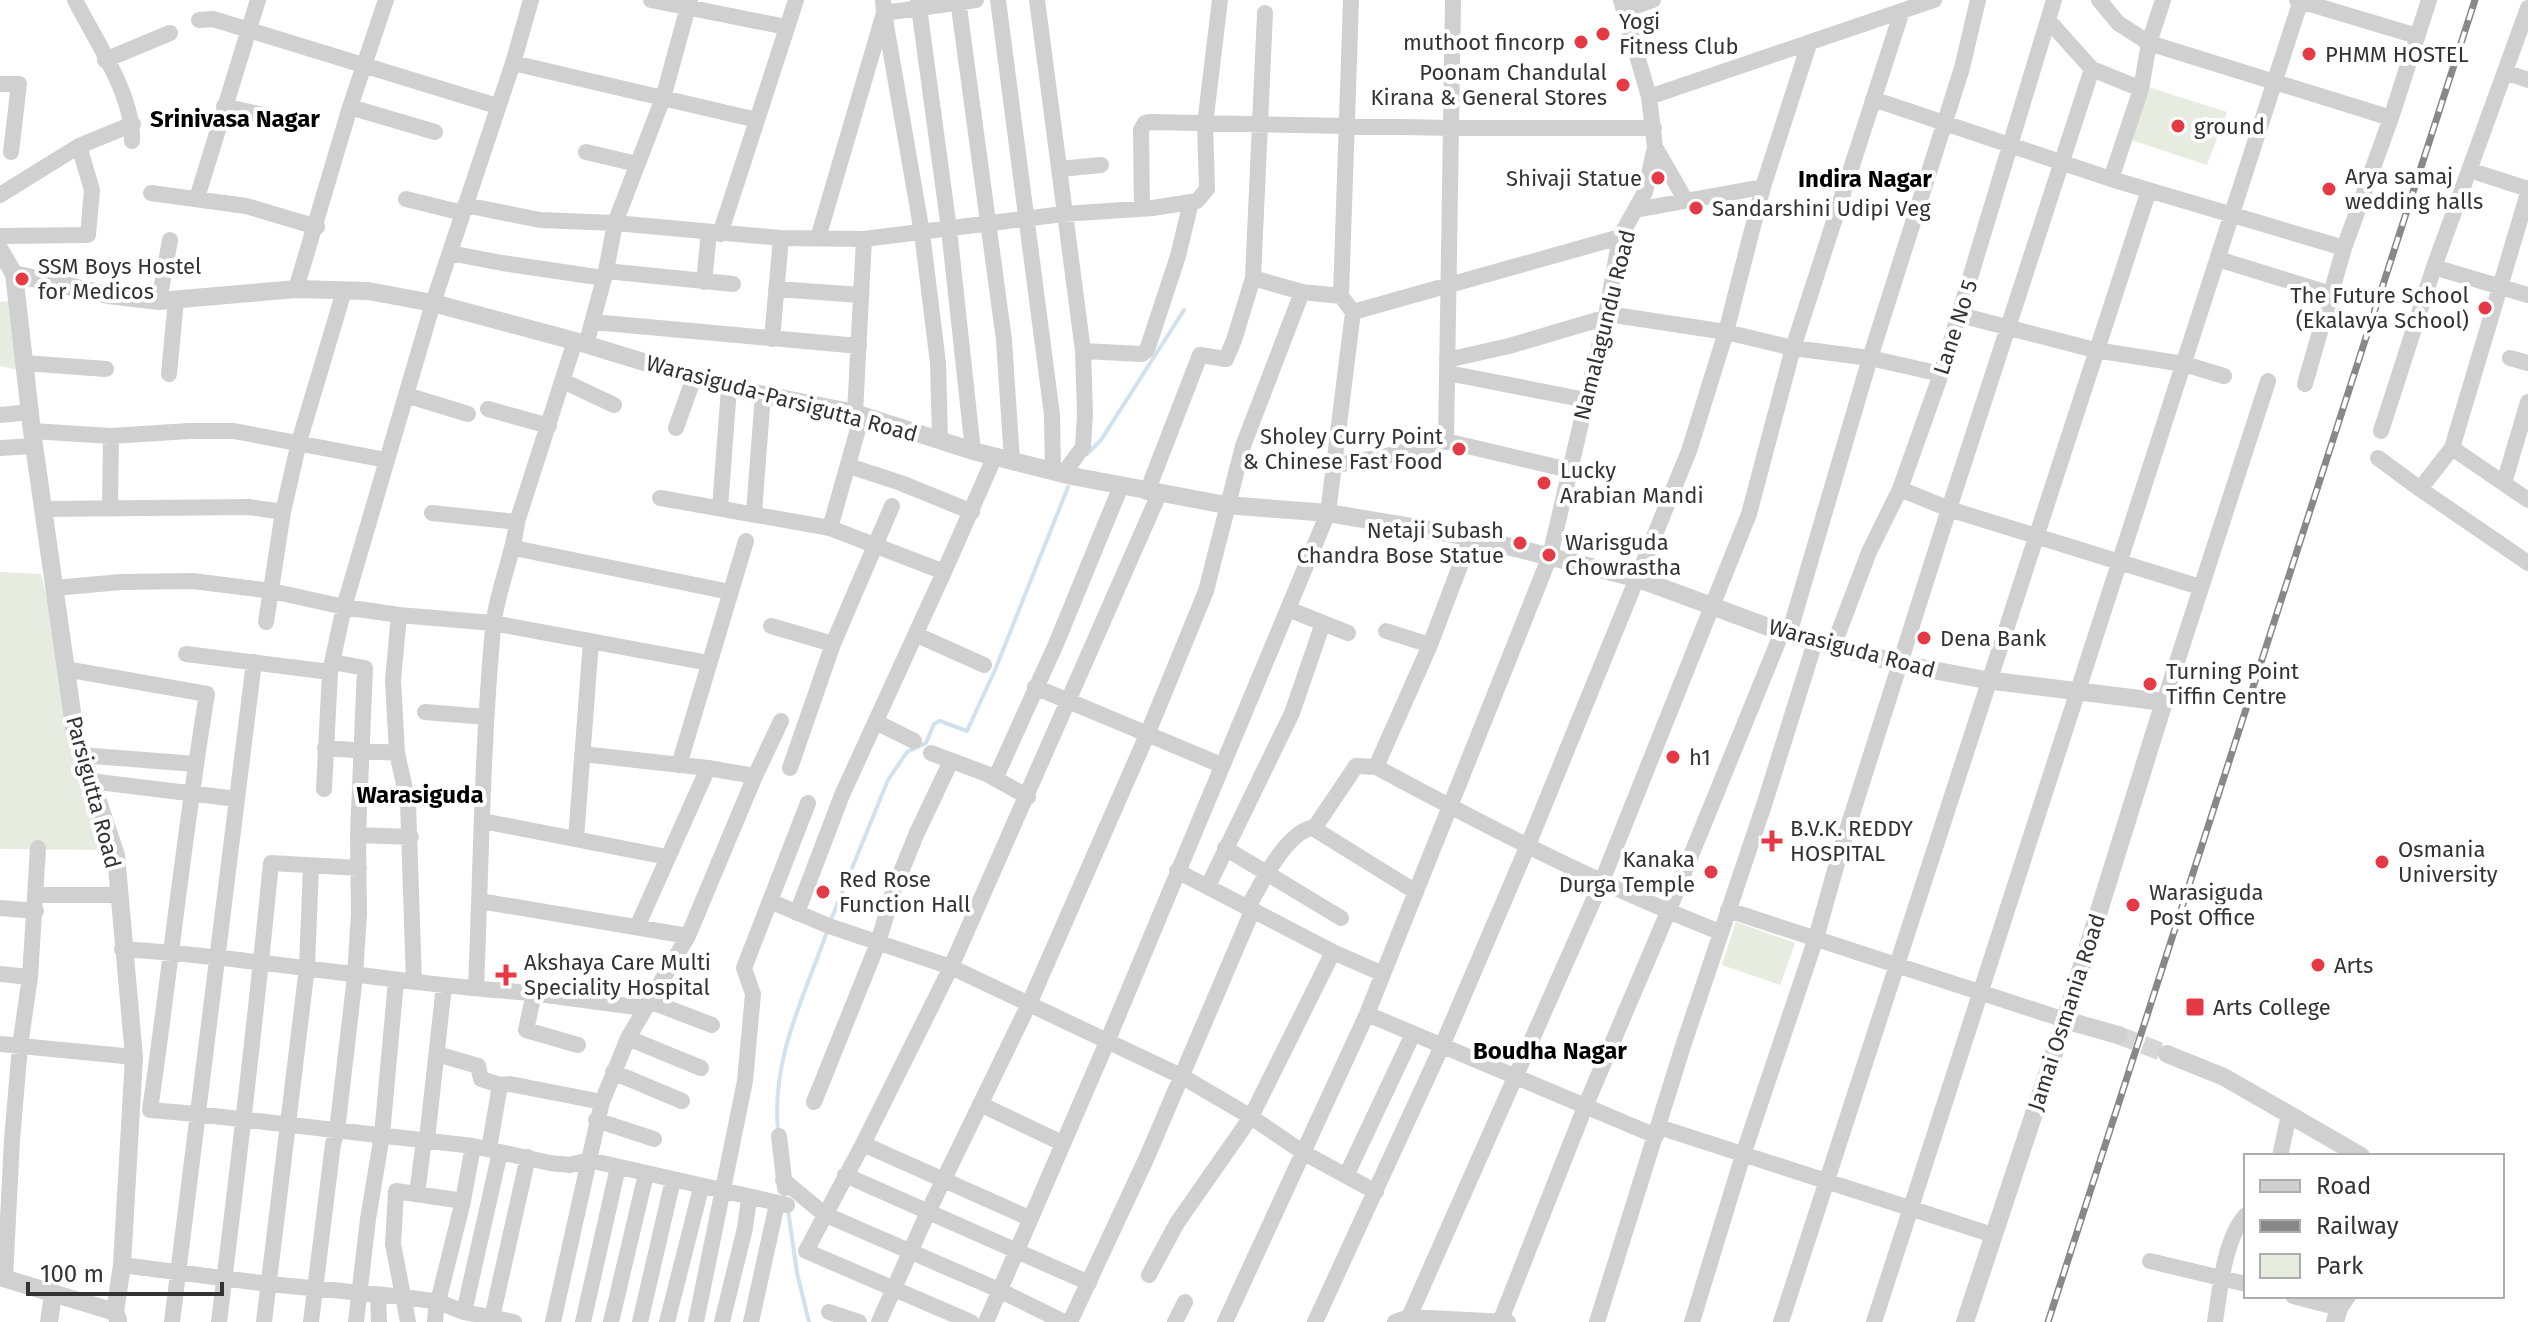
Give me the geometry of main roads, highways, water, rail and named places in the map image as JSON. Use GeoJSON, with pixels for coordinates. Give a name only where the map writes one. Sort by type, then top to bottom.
{"type":"FeatureCollection","features":[{"type":"Feature","properties":{"kind":"waterway"},"geometry":{"type":"LineString","coordinates":[[1087,454],[1101,440],[1184,310]]}},
{"type":"Feature","properties":{"kind":"waterway"},"geometry":{"type":"LineString","coordinates":[[830,922],[888,780],[907,752],[926,743],[934,724],[940,721],[967,731],[995,670],[1068,487]]}},
{"type":"Feature","properties":{"kind":"waterway"},"geometry":{"type":"LineString","coordinates":[[778,1130],[777,1104],[784,1053],[827,932]]}},
{"type":"Feature","properties":{"kind":"waterway"},"geometry":{"type":"LineString","coordinates":[[788,1210],[797,1273],[809,1322]]}},
{"type":"Feature","properties":{"kind":"tunnel"},"geometry":{"type":"LineString","coordinates":[[2118,1035],[2167,1054]]}},
{"type":"Feature","properties":{"kind":"railway"},"geometry":{"type":"LineString","coordinates":[[2048,1322],[2475,0]]}},
{"type":"Feature","properties":{"kind":"place","name":"Yogi Fitness Club"},"geometry":{"type":"Point","coordinates":[1603,34]}},
{"type":"Feature","properties":{"kind":"place","name":"muthoot fincorp"},"geometry":{"type":"Point","coordinates":[1581,42]}},
{"type":"Feature","properties":{"kind":"place","name":"PHMM HOSTEL"},"geometry":{"type":"Point","coordinates":[2309,54]}},
{"type":"Feature","properties":{"kind":"place","name":"Poonam Chandulal Kirana & General Stores"},"geometry":{"type":"Point","coordinates":[1623,85]}},
{"type":"Feature","properties":{"kind":"place","name":"ground"},"geometry":{"type":"Point","coordinates":[2178,126]}},
{"type":"Feature","properties":{"kind":"place","name":"Shivaji Statue"},"geometry":{"type":"Point","coordinates":[1658,178]}},
{"type":"Feature","properties":{"kind":"place","name":"Arya samaj wedding halls"},"geometry":{"type":"Point","coordinates":[2329,189]}},
{"type":"Feature","properties":{"kind":"place","name":"Sandarshini Udipi Veg"},"geometry":{"type":"Point","coordinates":[1696,208]}},
{"type":"Feature","properties":{"kind":"place","name":"SSM Boys Hostel for Medicos"},"geometry":{"type":"Point","coordinates":[22,279]}},
{"type":"Feature","properties":{"kind":"place","name":"The Future School (Ekalavya School)"},"geometry":{"type":"Point","coordinates":[2485,308]}},
{"type":"Feature","properties":{"kind":"place","name":"Sholey Curry Point & Chinese Fast Food"},"geometry":{"type":"Point","coordinates":[1459,449]}},
{"type":"Feature","properties":{"kind":"place","name":"Lucky Arabian Mandi"},"geometry":{"type":"Point","coordinates":[1544,483]}},
{"type":"Feature","properties":{"kind":"place","name":"Netaji Subash Chandra Bose Statue"},"geometry":{"type":"Point","coordinates":[1520,543]}},
{"type":"Feature","properties":{"kind":"place","name":"Warisguda Chowrastha"},"geometry":{"type":"Point","coordinates":[1549,555]}},
{"type":"Feature","properties":{"kind":"place","name":"Dena Bank"},"geometry":{"type":"Point","coordinates":[1924,638]}},
{"type":"Feature","properties":{"kind":"place","name":"Turning Point Tiffin Centre"},"geometry":{"type":"Point","coordinates":[2150,684]}},
{"type":"Feature","properties":{"kind":"place","name":"h1"},"geometry":{"type":"Point","coordinates":[1673,757]}},
{"type":"Feature","properties":{"kind":"place","name":"B.V.K. REDDY HOSPITAL"},"geometry":{"type":"Point","coordinates":[1772,841]}},
{"type":"Feature","properties":{"kind":"place","name":"Osmania University"},"geometry":{"type":"Point","coordinates":[2382,862]}},
{"type":"Feature","properties":{"kind":"place","name":"Kanaka Durga Temple"},"geometry":{"type":"Point","coordinates":[1711,872]}},
{"type":"Feature","properties":{"kind":"place","name":"Red Rose Function Hall"},"geometry":{"type":"Point","coordinates":[823,892]}},
{"type":"Feature","properties":{"kind":"place","name":"Warasiguda Post Office"},"geometry":{"type":"Point","coordinates":[2133,905]}},
{"type":"Feature","properties":{"kind":"place","name":"Arts"},"geometry":{"type":"Point","coordinates":[2318,965]}},
{"type":"Feature","properties":{"kind":"place","name":"Akshaya Care Multi Speciality Hospital"},"geometry":{"type":"Point","coordinates":[506,975]}},
{"type":"Feature","properties":{"kind":"place","name":"Arts College"},"geometry":{"type":"Point","coordinates":[2195,1007]}},
{"type":"Feature","properties":{"kind":"district","name":"Srinivasa Nagar"},"geometry":{"type":"Point","coordinates":[235,119]}},
{"type":"Feature","properties":{"kind":"district","name":"Indira Nagar"},"geometry":{"type":"Point","coordinates":[1865,179]}},
{"type":"Feature","properties":{"kind":"district","name":"Warasiguda"},"geometry":{"type":"Point","coordinates":[420,795]}},
{"type":"Feature","properties":{"kind":"district","name":"Boudha Nagar"},"geometry":{"type":"Point","coordinates":[1550,1051]}}]}
